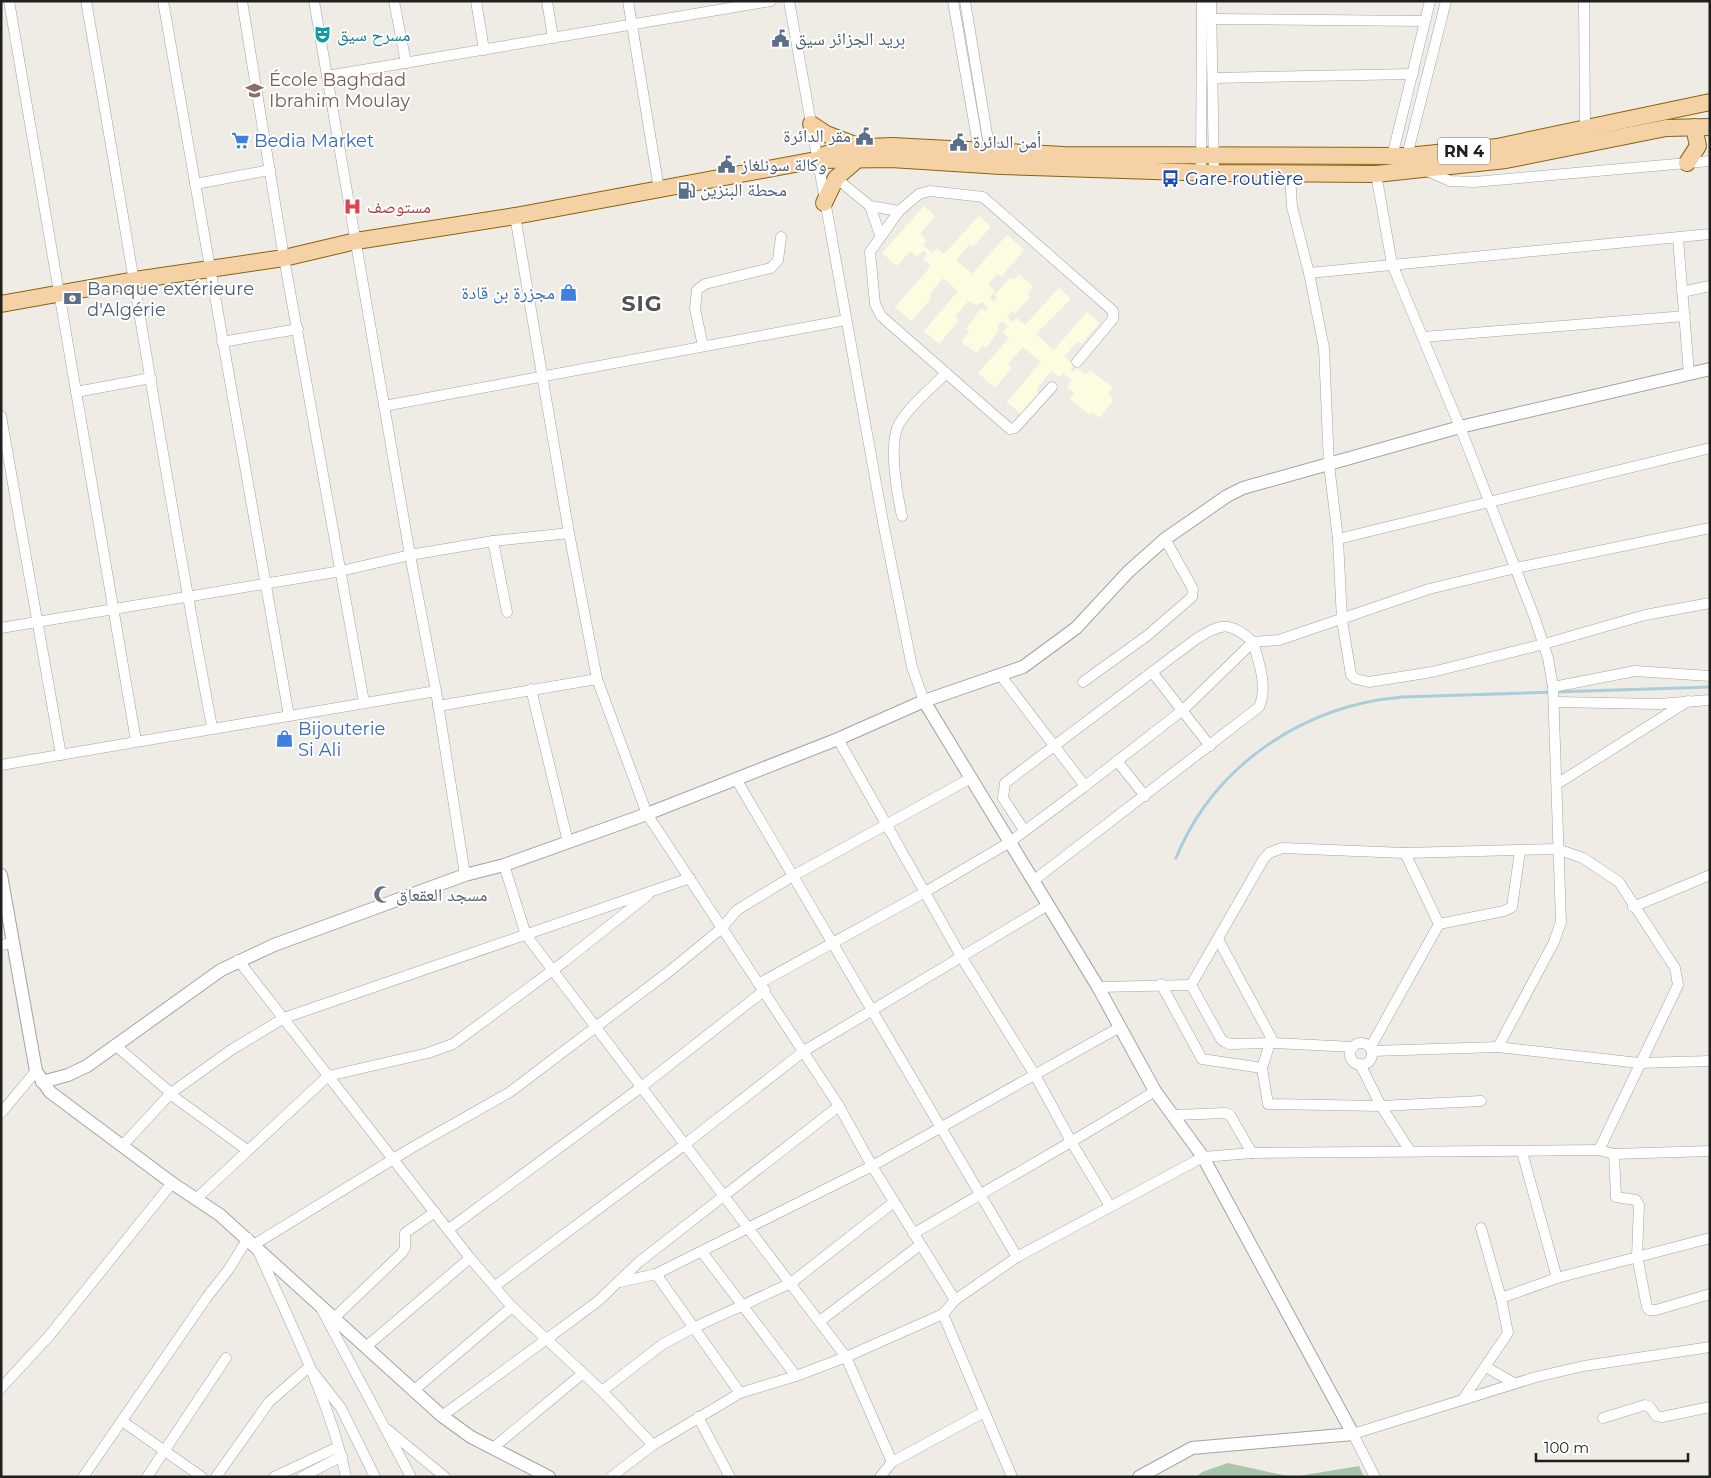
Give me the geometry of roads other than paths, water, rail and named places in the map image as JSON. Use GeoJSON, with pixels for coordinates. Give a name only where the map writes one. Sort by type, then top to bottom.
{"type":"FeatureCollection","features":[{"type":"Feature","properties":{"kind":"main road","name":"RN 4"},"geometry":{"type":"LineString","coordinates":[[859,152],[912,160],[1018,167],[1208,165],[1400,156],[1497,147],[1710,102]]}},
{"type":"Feature","properties":{"kind":"main road"},"geometry":{"type":"LineString","coordinates":[[1710,110],[1710,118]]}},
{"type":"Feature","properties":{"kind":"main road"},"geometry":{"type":"LineString","coordinates":[[811,124],[859,152],[836,178],[824,203]]}},
{"type":"Feature","properties":{"kind":"main road","name":"RN 4"},"geometry":{"type":"LineString","coordinates":[[1,304],[135,280],[284,258],[356,241],[515,216],[859,152],[984,151],[1208,165],[1290,175],[1376,174],[1506,160],[1646,131],[1702,127]]}},
{"type":"Feature","properties":{"kind":"main road"},"geometry":{"type":"LineString","coordinates":[[1687,163],[1698,146],[1702,127]]}},
{"type":"Feature","properties":{"kind":"street"},"geometry":{"type":"LineString","coordinates":[[9,1],[136,741]]}},
{"type":"Feature","properties":{"kind":"street"},"geometry":{"type":"LineString","coordinates":[[86,1],[135,280],[187,598],[212,727]]}},
{"type":"Feature","properties":{"kind":"street"},"geometry":{"type":"LineString","coordinates":[[163,1],[264,584],[289,716]]}},
{"type":"Feature","properties":{"kind":"street"},"geometry":{"type":"LineString","coordinates":[[242,1],[284,258],[364,702]]}},
{"type":"Feature","properties":{"kind":"street"},"geometry":{"type":"LineString","coordinates":[[314,1],[410,555],[436,691],[465,876]]}},
{"type":"Feature","properties":{"kind":"street"},"geometry":{"type":"LineString","coordinates":[[394,1],[406,63]]}},
{"type":"Feature","properties":{"kind":"street"},"geometry":{"type":"LineString","coordinates":[[476,1],[484,50]]}},
{"type":"Feature","properties":{"kind":"street"},"geometry":{"type":"LineString","coordinates":[[547,1],[553,38]]}},
{"type":"Feature","properties":{"kind":"street"},"geometry":{"type":"LineString","coordinates":[[628,1],[659,189]]}},
{"type":"Feature","properties":{"kind":"street"},"geometry":{"type":"LineString","coordinates":[[327,76],[771,1]]}},
{"type":"Feature","properties":{"kind":"street"},"geometry":{"type":"LineString","coordinates":[[789,1],[816,160],[905,633],[912,667],[924,701],[1098,987],[1155,1091],[1203,1157],[1375,1477]]}},
{"type":"Feature","properties":{"kind":"street"},"geometry":{"type":"LineString","coordinates":[[953,1],[966,40]]}},
{"type":"Feature","properties":{"kind":"street"},"geometry":{"type":"LineString","coordinates":[[965,1],[966,40],[984,151]]}},
{"type":"Feature","properties":{"kind":"street"},"geometry":{"type":"LineString","coordinates":[[1202,1],[1208,165]]}},
{"type":"Feature","properties":{"kind":"street"},"geometry":{"type":"LineString","coordinates":[[1208,165],[1213,78],[1211,1]]}},
{"type":"Feature","properties":{"kind":"street"},"geometry":{"type":"LineString","coordinates":[[1400,156],[1413,74],[1430,1]]}},
{"type":"Feature","properties":{"kind":"street"},"geometry":{"type":"LineString","coordinates":[[1400,156],[1434,48],[1446,1]]}},
{"type":"Feature","properties":{"kind":"street"},"geometry":{"type":"LineString","coordinates":[[1584,1],[1585,128]]}},
{"type":"Feature","properties":{"kind":"street"},"geometry":{"type":"LineString","coordinates":[[1212,19],[1425,21]]}},
{"type":"Feature","properties":{"kind":"street"},"geometry":{"type":"LineString","coordinates":[[1420,45],[1434,48]]}},
{"type":"Feature","properties":{"kind":"street"},"geometry":{"type":"LineString","coordinates":[[1213,78],[1413,74]]}},
{"type":"Feature","properties":{"kind":"street"},"geometry":{"type":"LineString","coordinates":[[1424,170],[1450,181],[1474,182],[1710,161]]}},
{"type":"Feature","properties":{"kind":"street"},"geometry":{"type":"LineString","coordinates":[[195,184],[270,170]]}},
{"type":"Feature","properties":{"kind":"street"},"geometry":{"type":"LineString","coordinates":[[1376,174],[1392,264],[1490,500],[1544,644],[1554,687],[1556,702],[1557,849],[1561,922],[1559,933],[1498,1047]]}},
{"type":"Feature","properties":{"kind":"street"},"geometry":{"type":"LineString","coordinates":[[1290,175],[1292,208],[1309,272],[1324,348],[1329,465],[1338,539],[1342,620],[1351,675],[1356,679],[1369,682],[1432,672],[1544,644],[1645,615],[1710,603]]}},
{"type":"Feature","properties":{"kind":"street"},"geometry":{"type":"LineString","coordinates":[[836,178],[870,206],[899,211]]}},
{"type":"Feature","properties":{"kind":"street"},"geometry":{"type":"LineString","coordinates":[[1052,387],[1015,428],[1011,429],[881,316],[875,307],[870,252],[880,235],[899,211],[924,192],[973,194],[984,197],[1113,312],[1113,319],[1077,362]]}},
{"type":"Feature","properties":{"kind":"street"},"geometry":{"type":"LineString","coordinates":[[870,206],[880,235]]}},
{"type":"Feature","properties":{"kind":"street"},"geometry":{"type":"LineString","coordinates":[[515,216],[596,679],[647,814],[839,1106],[872,1166],[955,1300]]}},
{"type":"Feature","properties":{"kind":"street"},"geometry":{"type":"LineString","coordinates":[[1309,272],[1710,234]]}},
{"type":"Feature","properties":{"kind":"street"},"geometry":{"type":"LineString","coordinates":[[703,346],[695,309],[697,290],[705,284],[771,268],[778,260],[781,237]]}},
{"type":"Feature","properties":{"kind":"street"},"geometry":{"type":"LineString","coordinates":[[1678,238],[1689,374]]}},
{"type":"Feature","properties":{"kind":"street"},"geometry":{"type":"LineString","coordinates":[[1682,292],[1710,286]]}},
{"type":"Feature","properties":{"kind":"street"},"geometry":{"type":"LineString","coordinates":[[1423,337],[1685,316]]}},
{"type":"Feature","properties":{"kind":"street"},"geometry":{"type":"LineString","coordinates":[[384,406],[846,320]]}},
{"type":"Feature","properties":{"kind":"street"},"geometry":{"type":"LineString","coordinates":[[222,342],[298,329]]}},
{"type":"Feature","properties":{"kind":"street"},"geometry":{"type":"LineString","coordinates":[[1,1113],[39,1076],[78,1071],[238,960],[274,945],[465,876],[504,865],[647,814],[838,739],[924,701],[1002,676],[1023,667],[1076,628],[1128,572],[1165,539],[1227,496],[1243,488],[1460,427],[1710,369]]}},
{"type":"Feature","properties":{"kind":"street"},"geometry":{"type":"LineString","coordinates":[[902,516],[897,484],[896,431],[907,414],[946,373]]}},
{"type":"Feature","properties":{"kind":"street"},"geometry":{"type":"LineString","coordinates":[[76,392],[151,378]]}},
{"type":"Feature","properties":{"kind":"street"},"geometry":{"type":"LineString","coordinates":[[1,416],[61,755]]}},
{"type":"Feature","properties":{"kind":"street"},"geometry":{"type":"LineString","coordinates":[[1338,539],[1490,500],[1710,448]]}},
{"type":"Feature","properties":{"kind":"street"},"geometry":{"type":"LineString","coordinates":[[449,1229],[640,1088],[762,987],[832,943],[925,892],[1010,842],[1183,710],[1253,642],[1279,640],[1429,589],[1516,568],[1710,528]]}},
{"type":"Feature","properties":{"kind":"street"},"geometry":{"type":"LineString","coordinates":[[1,628],[341,571],[410,555],[493,541],[569,533]]}},
{"type":"Feature","properties":{"kind":"street"},"geometry":{"type":"LineString","coordinates":[[1083,682],[1148,635],[1192,596],[1193,589],[1165,539]]}},
{"type":"Feature","properties":{"kind":"street"},"geometry":{"type":"LineString","coordinates":[[493,541],[507,612]]}},
{"type":"Feature","properties":{"kind":"street"},"geometry":{"type":"LineString","coordinates":[[1024,830],[1003,798],[1003,787],[1006,783],[1196,639],[1217,626],[1237,628],[1253,642],[1260,665],[1264,695],[1259,707],[1244,721],[1033,881]]}},
{"type":"Feature","properties":{"kind":"street"},"geometry":{"type":"LineString","coordinates":[[1554,687],[1635,671],[1710,676]]}},
{"type":"Feature","properties":{"kind":"street"},"geometry":{"type":"LineString","coordinates":[[1152,672],[1210,746]]}},
{"type":"Feature","properties":{"kind":"street"},"geometry":{"type":"LineString","coordinates":[[1002,676],[1084,786]]}},
{"type":"Feature","properties":{"kind":"street"},"geometry":{"type":"LineString","coordinates":[[438,706],[596,679]]}},
{"type":"Feature","properties":{"kind":"street"},"geometry":{"type":"LineString","coordinates":[[531,689],[568,842]]}},
{"type":"Feature","properties":{"kind":"street"},"geometry":{"type":"LineString","coordinates":[[1,765],[212,727],[436,691]]}},
{"type":"Feature","properties":{"kind":"street"},"geometry":{"type":"LineString","coordinates":[[1556,702],[1658,704],[1710,700]]}},
{"type":"Feature","properties":{"kind":"street"},"geometry":{"type":"LineString","coordinates":[[1557,784],[1688,701]]}},
{"type":"Feature","properties":{"kind":"street"},"geometry":{"type":"LineString","coordinates":[[838,739],[962,958],[1035,1075],[1072,1143],[1110,1206]]}},
{"type":"Feature","properties":{"kind":"street"},"geometry":{"type":"LineString","coordinates":[[1117,761],[1145,796]]}},
{"type":"Feature","properties":{"kind":"street"},"geometry":{"type":"LineString","coordinates":[[83,1477],[207,1297],[251,1241],[510,1092],[722,928],[737,910],[793,876],[971,778]]}},
{"type":"Feature","properties":{"kind":"street"},"geometry":{"type":"LineString","coordinates":[[736,779],[1017,1257]]}},
{"type":"Feature","properties":{"kind":"street"},"geometry":{"type":"LineString","coordinates":[[1191,985],[1263,860],[1275,850],[1282,848],[1405,853],[1557,849],[1583,858],[1612,876],[1618,882],[1633,908],[1675,968],[1678,978],[1678,984],[1599,1150]]}},
{"type":"Feature","properties":{"kind":"street"},"geometry":{"type":"LineString","coordinates":[[1439,924],[1504,911],[1512,907],[1520,851]]}},
{"type":"Feature","properties":{"kind":"street"},"geometry":{"type":"LineString","coordinates":[[1405,853],[1439,924]]}},
{"type":"Feature","properties":{"kind":"street"},"geometry":{"type":"LineString","coordinates":[[504,865],[526,935],[640,1088],[820,1320],[846,1357],[892,1462]]}},
{"type":"Feature","properties":{"kind":"street"},"geometry":{"type":"LineString","coordinates":[[1,876],[7,944],[39,1076],[50,1092],[172,1183],[197,1198],[251,1241],[442,1416],[472,1437],[549,1477]]}},
{"type":"Feature","properties":{"kind":"street"},"geometry":{"type":"LineString","coordinates":[[1633,908],[1710,876]]}},
{"type":"Feature","properties":{"kind":"street"},"geometry":{"type":"LineString","coordinates":[[123,1145],[171,1093],[231,1050],[284,1018],[690,878]]}},
{"type":"Feature","properties":{"kind":"street"},"geometry":{"type":"LineString","coordinates":[[197,1198],[328,1076],[444,1048],[483,1023],[654,889]]}},
{"type":"Feature","properties":{"kind":"street"},"geometry":{"type":"LineString","coordinates":[[495,1286],[684,1145],[804,1051],[1048,905]]}},
{"type":"Feature","properties":{"kind":"street"},"geometry":{"type":"LineString","coordinates":[[1360,1064],[1370,1061],[1371,1049],[1439,924]]}},
{"type":"Feature","properties":{"kind":"street"},"geometry":{"type":"LineString","coordinates":[[1218,940],[1272,1043],[1262,1068],[1268,1104],[1380,1106],[1481,1101]]}},
{"type":"Feature","properties":{"kind":"street"},"geometry":{"type":"LineString","coordinates":[[238,960],[470,1258],[512,1307],[582,1374],[602,1390],[653,1445]]}},
{"type":"Feature","properties":{"kind":"street"},"geometry":{"type":"LineString","coordinates":[[1098,987],[1160,984],[1191,985]]}},
{"type":"Feature","properties":{"kind":"street"},"geometry":{"type":"LineString","coordinates":[[1160,984],[1202,1059],[1262,1068]]}},
{"type":"Feature","properties":{"kind":"street"},"geometry":{"type":"LineString","coordinates":[[1191,985],[1221,1039],[1230,1044],[1272,1043],[1353,1047],[1362,1043],[1371,1049],[1498,1047],[1639,1064],[1710,1061]]}},
{"type":"Feature","properties":{"kind":"street"},"geometry":{"type":"LineString","coordinates":[[620,1282],[656,1274],[872,1166],[1120,1027]]}},
{"type":"Feature","properties":{"kind":"street"},"geometry":{"type":"LineString","coordinates":[[115,1045],[171,1093],[247,1150]]}},
{"type":"Feature","properties":{"kind":"street"},"geometry":{"type":"LineString","coordinates":[[1353,1047],[1351,1051],[1352,1060],[1360,1064],[1380,1106],[1410,1151]]}},
{"type":"Feature","properties":{"kind":"street"},"geometry":{"type":"LineString","coordinates":[[913,1234],[1072,1143],[1155,1091]]}},
{"type":"Feature","properties":{"kind":"street"},"geometry":{"type":"LineString","coordinates":[[442,1416],[597,1302],[639,1262],[839,1106]]}},
{"type":"Feature","properties":{"kind":"street"},"geometry":{"type":"LineString","coordinates":[[1174,1115],[1225,1113],[1230,1115],[1252,1153]]}},
{"type":"Feature","properties":{"kind":"street"},"geometry":{"type":"LineString","coordinates":[[611,1477],[653,1445],[740,1393],[796,1376],[846,1357],[943,1314],[955,1300],[1017,1257],[1203,1157],[1252,1153],[1410,1151],[1522,1152],[1599,1150],[1614,1154],[1710,1151]]}},
{"type":"Feature","properties":{"kind":"street"},"geometry":{"type":"LineString","coordinates":[[1522,1152],[1558,1278]]}},
{"type":"Feature","properties":{"kind":"street"},"geometry":{"type":"LineString","coordinates":[[1614,1154],[1616,1197],[1636,1200],[1639,1205],[1637,1256],[1646,1307],[1649,1310],[1710,1294]]}},
{"type":"Feature","properties":{"kind":"street"},"geometry":{"type":"LineString","coordinates":[[1,1388],[49,1336],[91,1280],[142,1223],[172,1183]]}},
{"type":"Feature","properties":{"kind":"street"},"geometry":{"type":"LineString","coordinates":[[602,1390],[663,1344],[693,1328],[791,1283],[894,1202]]}},
{"type":"Feature","properties":{"kind":"street"},"geometry":{"type":"LineString","coordinates":[[334,1318],[402,1253],[406,1248],[405,1233],[435,1212]]}},
{"type":"Feature","properties":{"kind":"street"},"geometry":{"type":"LineString","coordinates":[[1464,1399],[1508,1333],[1501,1298],[1481,1228]]}},
{"type":"Feature","properties":{"kind":"street"},"geometry":{"type":"LineString","coordinates":[[1501,1298],[1558,1278],[1710,1238]]}},
{"type":"Feature","properties":{"kind":"street"},"geometry":{"type":"LineString","coordinates":[[251,1241],[308,1367],[340,1452],[346,1477]]}},
{"type":"Feature","properties":{"kind":"street"},"geometry":{"type":"LineString","coordinates":[[820,1320],[920,1245]]}},
{"type":"Feature","properties":{"kind":"street"},"geometry":{"type":"LineString","coordinates":[[702,1252],[796,1376]]}},
{"type":"Feature","properties":{"kind":"street"},"geometry":{"type":"LineString","coordinates":[[366,1346],[470,1258]]}},
{"type":"Feature","properties":{"kind":"street"},"geometry":{"type":"LineString","coordinates":[[656,1274],[740,1393]]}},
{"type":"Feature","properties":{"kind":"street"},"geometry":{"type":"LineString","coordinates":[[321,1307],[411,1477]]}},
{"type":"Feature","properties":{"kind":"street"},"geometry":{"type":"LineString","coordinates":[[413,1390],[512,1307]]}},
{"type":"Feature","properties":{"kind":"street"},"geometry":{"type":"LineString","coordinates":[[943,1314],[1012,1477]]}},
{"type":"Feature","properties":{"kind":"street"},"geometry":{"type":"LineString","coordinates":[[1139,1477],[1192,1448],[1353,1434],[1514,1382],[1584,1366],[1710,1347]]}},
{"type":"Feature","properties":{"kind":"street"},"geometry":{"type":"LineString","coordinates":[[147,1477],[165,1452],[186,1415],[226,1358]]}},
{"type":"Feature","properties":{"kind":"street"},"geometry":{"type":"LineString","coordinates":[[216,1477],[269,1402],[308,1367]]}},
{"type":"Feature","properties":{"kind":"street"},"geometry":{"type":"LineString","coordinates":[[308,1367],[340,1408],[375,1477]]}},
{"type":"Feature","properties":{"kind":"street"},"geometry":{"type":"LineString","coordinates":[[1486,1367],[1514,1382]]}},
{"type":"Feature","properties":{"kind":"street"},"geometry":{"type":"LineString","coordinates":[[492,1448],[582,1374]]}},
{"type":"Feature","properties":{"kind":"street"},"geometry":{"type":"LineString","coordinates":[[1603,1418],[1645,1405],[1650,1407],[1656,1416],[1662,1417],[1710,1407]]}},
{"type":"Feature","properties":{"kind":"street"},"geometry":{"type":"LineString","coordinates":[[880,1477],[892,1462],[984,1412]]}},
{"type":"Feature","properties":{"kind":"street"},"geometry":{"type":"LineString","coordinates":[[698,1417],[730,1477]]}},
{"type":"Feature","properties":{"kind":"street"},"geometry":{"type":"LineString","coordinates":[[122,1421],[202,1477]]}},
{"type":"Feature","properties":{"kind":"street"},"geometry":{"type":"LineString","coordinates":[[385,1427],[445,1477]]}},
{"type":"Feature","properties":{"kind":"street"},"geometry":{"type":"LineString","coordinates":[[274,1477],[340,1452]]}},
{"type":"Feature","properties":{"kind":"street"},"geometry":{"type":"LineString","coordinates":[[302,1477],[340,1452]]}},
{"type":"Feature","properties":{"kind":"waterway"},"geometry":{"type":"LineString","coordinates":[[1176,858],[1193,825],[1214,795],[1238,768],[1267,746],[1298,727],[1331,712],[1366,702],[1403,697],[1710,687]]}},
{"type":"Feature","properties":{"kind":"place","name":"مسرح سيق"},"geometry":{"type":"Point","coordinates":[323,35]}},
{"type":"Feature","properties":{"kind":"place","name":"بريد الجزائر سيق"},"geometry":{"type":"Point","coordinates":[781,39]}},
{"type":"Feature","properties":{"kind":"place","name":"École Baghdad Ibrahim Moulay"},"geometry":{"type":"Point","coordinates":[255,90]}},
{"type":"Feature","properties":{"kind":"place","name":"مقر الدائرة"},"geometry":{"type":"Point","coordinates":[865,136]}},
{"type":"Feature","properties":{"kind":"place","name":"Bedia Market"},"geometry":{"type":"Point","coordinates":[240,141]}},
{"type":"Feature","properties":{"kind":"place","name":"أمن الدائرة"},"geometry":{"type":"Point","coordinates":[959,142]}},
{"type":"Feature","properties":{"kind":"place","name":"وكالة سونلغاز"},"geometry":{"type":"Point","coordinates":[727,165]}},
{"type":"Feature","properties":{"kind":"place","name":"Gare routière"},"geometry":{"type":"Point","coordinates":[1171,179]}},
{"type":"Feature","properties":{"kind":"place","name":"محطة البنزين"},"geometry":{"type":"Point","coordinates":[686,190]}},
{"type":"Feature","properties":{"kind":"place","name":"مستوصف"},"geometry":{"type":"Point","coordinates":[353,207]}},
{"type":"Feature","properties":{"kind":"place","name":"مجزرة بن قادة"},"geometry":{"type":"Point","coordinates":[569,293]}},
{"type":"Feature","properties":{"kind":"place","name":"Banque extérieure d'Algérie"},"geometry":{"type":"Point","coordinates":[73,299]}},
{"type":"Feature","properties":{"kind":"place","name":"Bijouterie Si Ali"},"geometry":{"type":"Point","coordinates":[284,739]}},
{"type":"Feature","properties":{"kind":"place","name":"مسجد العقعاق"},"geometry":{"type":"Point","coordinates":[382,895]}},
{"type":"Feature","properties":{"kind":"district","name":"SIG"},"geometry":{"type":"Point","coordinates":[642,303]}}]}
